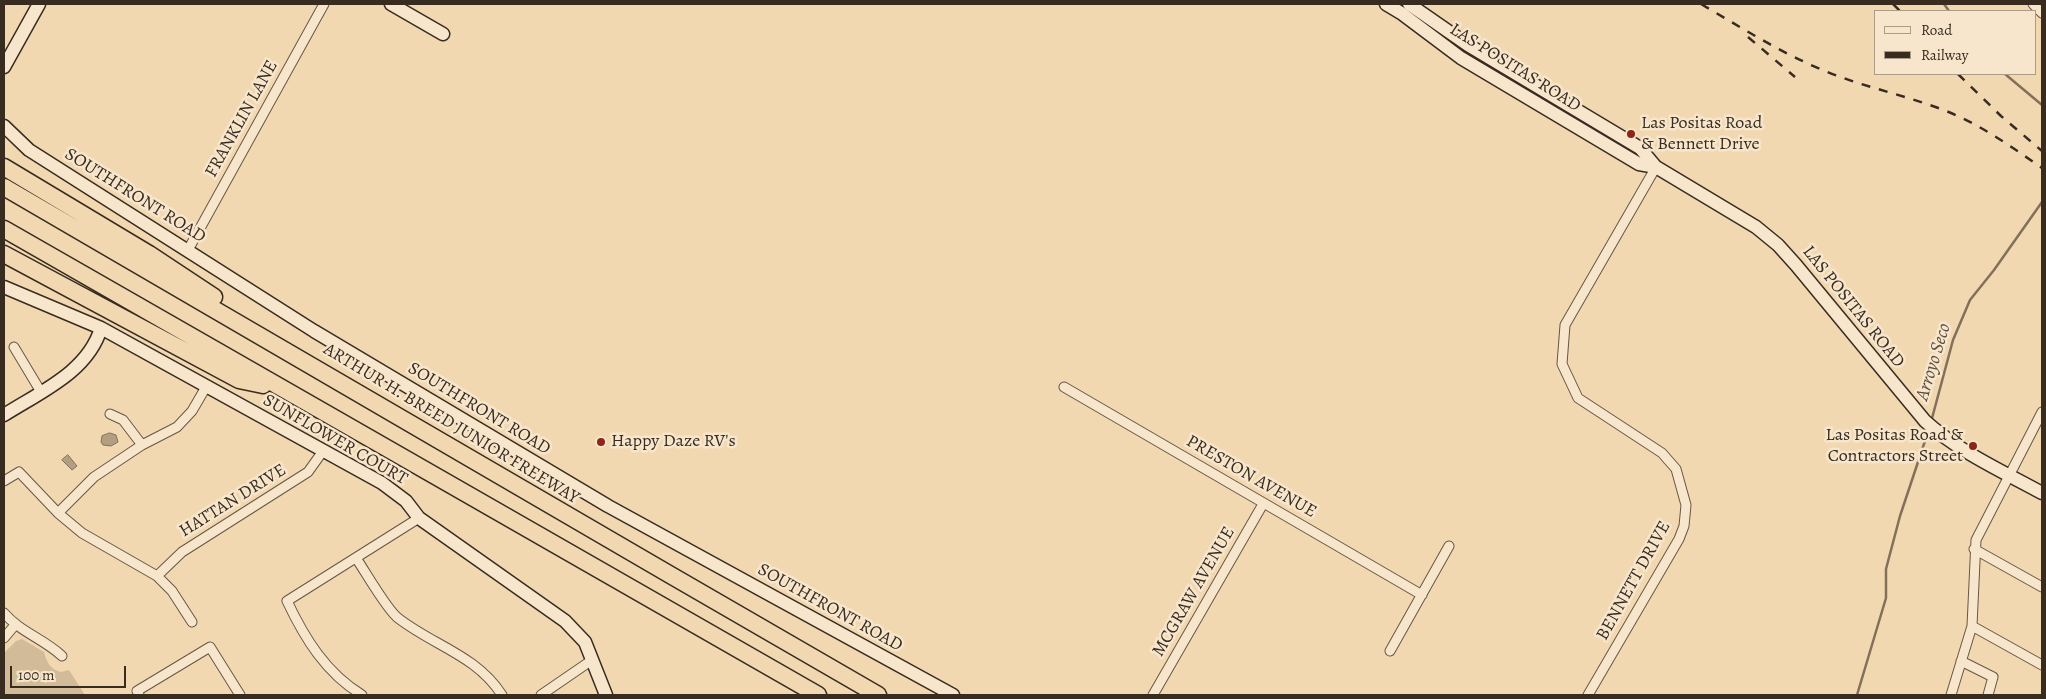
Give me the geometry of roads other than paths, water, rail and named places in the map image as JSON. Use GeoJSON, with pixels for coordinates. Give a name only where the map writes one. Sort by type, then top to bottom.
{"type":"FeatureCollection","features":[{"type":"Feature","properties":{"kind":"highway"},"geometry":{"type":"LineString","coordinates":[[8,167],[149,254],[214,298],[236,322]]}},
{"type":"Feature","properties":{"kind":"highway","name":"ARTHUR H. BREED JUNIOR FREEWAY"},"geometry":{"type":"LineString","coordinates":[[4,187],[294,354],[433,439],[878,695]]}},
{"type":"Feature","properties":{"kind":"highway"},"geometry":{"type":"LineString","coordinates":[[4,229],[277,388],[818,695]]}},
{"type":"Feature","properties":{"kind":"highway"},"geometry":{"type":"LineString","coordinates":[[4,254],[12,262],[239,380],[277,388]]}},
{"type":"Feature","properties":{"kind":"street"},"geometry":{"type":"LineString","coordinates":[[4,67],[39,4]]}},
{"type":"Feature","properties":{"kind":"street","name":"FRANKLIN LANE"},"geometry":{"type":"LineString","coordinates":[[188,250],[324,4]]}},
{"type":"Feature","properties":{"kind":"street"},"geometry":{"type":"LineString","coordinates":[[392,4],[442,34]]}},
{"type":"Feature","properties":{"kind":"street","name":"LAS POSITAS ROAD"},"geometry":{"type":"LineString","coordinates":[[1386,4],[1401,12],[1461,58],[1639,164],[1656,167],[1729,209],[1778,245],[1914,409],[1951,442],[2042,493]]}},
{"type":"Feature","properties":{"kind":"street","name":"LAS POSITAS ROAD"},"geometry":{"type":"LineString","coordinates":[[1409,4],[1468,45],[1640,148],[1656,167]]}},
{"type":"Feature","properties":{"kind":"street"},"geometry":{"type":"LineString","coordinates":[[2033,4],[2042,13]]}},
{"type":"Feature","properties":{"kind":"street","name":"SOUTHFRONT ROAD"},"geometry":{"type":"LineString","coordinates":[[4,126],[29,150],[314,331],[608,506],[952,695]]}},
{"type":"Feature","properties":{"kind":"street","name":"BENNETT DRIVE"},"geometry":{"type":"LineString","coordinates":[[1588,695],[1679,539],[1684,526],[1686,505],[1676,469],[1662,453],[1578,398],[1562,364],[1565,325],[1656,167]]}},
{"type":"Feature","properties":{"kind":"street","name":"SUNFLOWER COURT"},"geometry":{"type":"LineString","coordinates":[[4,287],[100,328],[382,483],[406,501],[419,518],[565,621],[585,642],[606,695]]}},
{"type":"Feature","properties":{"kind":"street"},"geometry":{"type":"LineString","coordinates":[[4,415],[71,373],[96,345],[100,328]]}},
{"type":"Feature","properties":{"kind":"street"},"geometry":{"type":"LineString","coordinates":[[14,347],[41,392]]}},
{"type":"Feature","properties":{"kind":"street"},"geometry":{"type":"LineString","coordinates":[[58,513],[64,504],[94,477],[142,445],[178,426],[192,412],[206,387]]}},
{"type":"Feature","properties":{"kind":"street","name":"PRESTON AVENUE"},"geometry":{"type":"LineString","coordinates":[[1064,387],[1422,595]]}},
{"type":"Feature","properties":{"kind":"street"},"geometry":{"type":"LineString","coordinates":[[1951,695],[1972,626],[1974,549],[1976,540],[2008,474],[2042,412]]}},
{"type":"Feature","properties":{"kind":"street"},"geometry":{"type":"LineString","coordinates":[[110,414],[123,420],[142,445]]}},
{"type":"Feature","properties":{"kind":"street","name":"HATTAN DRIVE"},"geometry":{"type":"LineString","coordinates":[[157,576],[182,552],[308,472],[324,451]]}},
{"type":"Feature","properties":{"kind":"street"},"geometry":{"type":"LineString","coordinates":[[4,481],[20,472],[58,513],[82,533],[157,576],[172,591],[192,622]]}},
{"type":"Feature","properties":{"kind":"street","name":"MCGRAW AVENUE"},"geometry":{"type":"LineString","coordinates":[[1153,695],[1263,504]]}},
{"type":"Feature","properties":{"kind":"street"},"geometry":{"type":"LineString","coordinates":[[362,695],[343,683],[314,651],[287,601],[419,518]]}},
{"type":"Feature","properties":{"kind":"street"},"geometry":{"type":"LineString","coordinates":[[1390,651],[1449,546]]}},
{"type":"Feature","properties":{"kind":"street"},"geometry":{"type":"LineString","coordinates":[[1974,549],[2042,587]]}},
{"type":"Feature","properties":{"kind":"street"},"geometry":{"type":"LineString","coordinates":[[356,558],[396,617],[480,668],[493,681],[502,695]]}},
{"type":"Feature","properties":{"kind":"street"},"geometry":{"type":"LineString","coordinates":[[4,613],[15,626],[50,645],[62,656]]}},
{"type":"Feature","properties":{"kind":"street"},"geometry":{"type":"LineString","coordinates":[[4,638],[15,626]]}},
{"type":"Feature","properties":{"kind":"street"},"geometry":{"type":"LineString","coordinates":[[1972,626],[2042,665]]}},
{"type":"Feature","properties":{"kind":"street"},"geometry":{"type":"LineString","coordinates":[[138,693],[210,647],[240,695]]}},
{"type":"Feature","properties":{"kind":"street"},"geometry":{"type":"LineString","coordinates":[[541,695],[592,660]]}},
{"type":"Feature","properties":{"kind":"street"},"geometry":{"type":"LineString","coordinates":[[1961,661],[1993,677],[1988,695]]}},
{"type":"Feature","properties":{"kind":"waterway"},"geometry":{"type":"LineString","coordinates":[[1944,4],[1948,10]]}},
{"type":"Feature","properties":{"kind":"waterway"},"geometry":{"type":"LineString","coordinates":[[2006,75],[2042,105]]}},
{"type":"Feature","properties":{"kind":"waterway","name":"Arroyo Seco"},"geometry":{"type":"LineString","coordinates":[[1931,422],[1953,340],[1970,300],[1994,270],[2042,202]]}},
{"type":"Feature","properties":{"kind":"waterway","name":"Arroyo Seco"},"geometry":{"type":"LineString","coordinates":[[1857,695],[1886,598],[1886,569],[1900,516],[1929,429]]}},
{"type":"Feature","properties":{"kind":"railway"},"geometry":{"type":"LineString","coordinates":[[1701,4],[1762,40],[1809,64],[1841,77],[1951,113],[1998,138],[2042,168]]}},
{"type":"Feature","properties":{"kind":"railway"},"geometry":{"type":"LineString","coordinates":[[1893,4],[1899,10]]}},
{"type":"Feature","properties":{"kind":"railway"},"geometry":{"type":"LineString","coordinates":[[1748,37],[1795,77]]}},
{"type":"Feature","properties":{"kind":"railway"},"geometry":{"type":"LineString","coordinates":[[1959,75],[2001,116],[2042,151]]}},
{"type":"Feature","properties":{"kind":"place","name":"Las Positas Road & Bennett Drive"},"geometry":{"type":"Point","coordinates":[1631,134]}},
{"type":"Feature","properties":{"kind":"place","name":"Happy Daze RV's"},"geometry":{"type":"Point","coordinates":[601,442]}},
{"type":"Feature","properties":{"kind":"place","name":"Las Positas Road & Contractors Street"},"geometry":{"type":"Point","coordinates":[1973,446]}}]}
